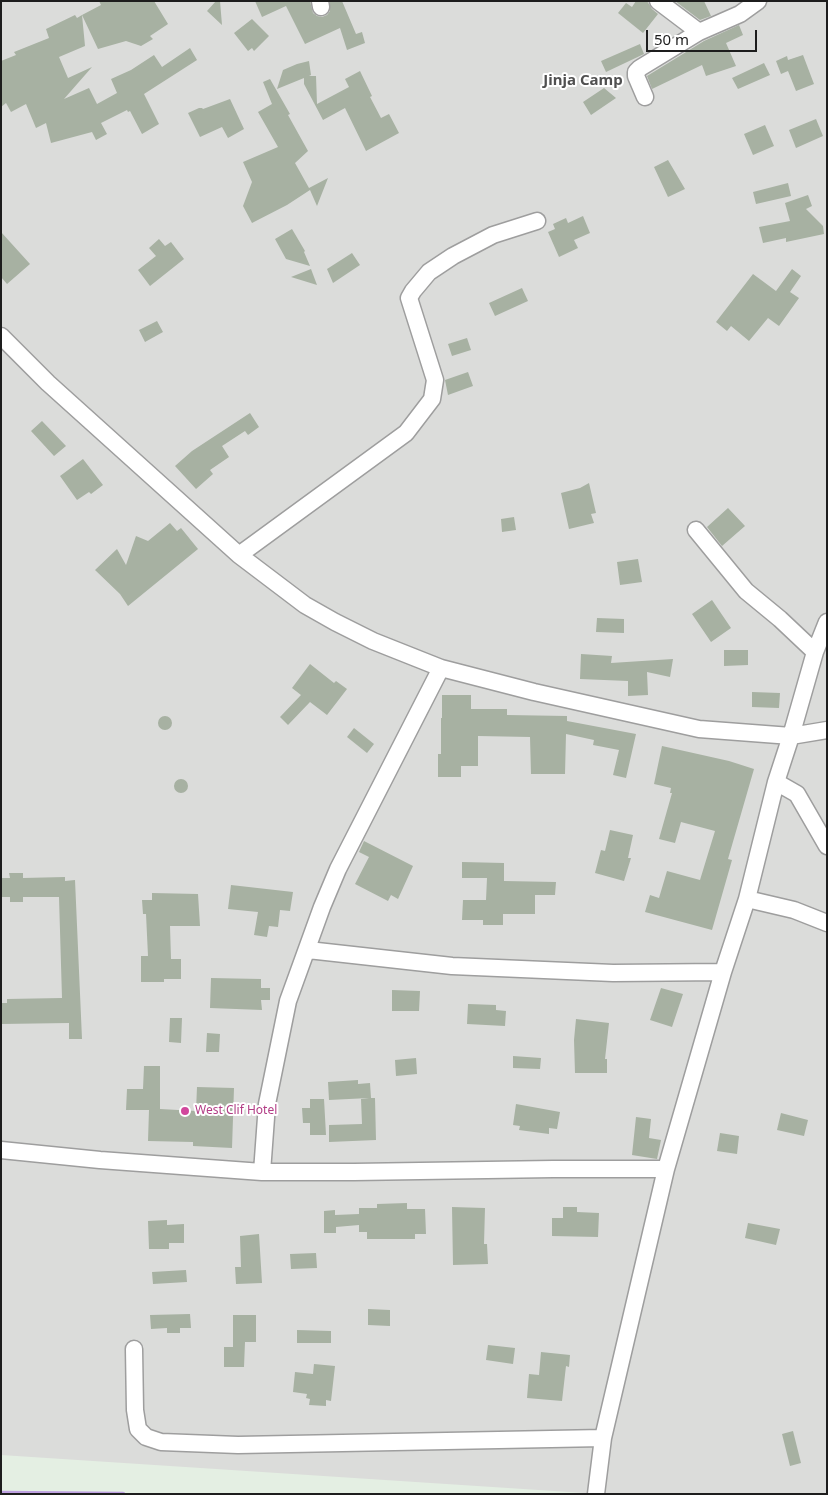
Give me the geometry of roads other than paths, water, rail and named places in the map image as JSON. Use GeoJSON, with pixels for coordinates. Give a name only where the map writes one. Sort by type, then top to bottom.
{"type":"FeatureCollection","features":[{"type":"Feature","properties":{"kind":"street"},"geometry":{"type":"LineString","coordinates":[[658,1],[699,32]]}},
{"type":"Feature","properties":{"kind":"street"},"geometry":{"type":"LineString","coordinates":[[645,97],[636,76],[636,72],[640,68],[699,32],[740,14],[758,1]]}},
{"type":"Feature","properties":{"kind":"street"},"geometry":{"type":"LineString","coordinates":[[239,555],[406,433],[432,399],[435,380],[409,298],[424,278],[452,256],[493,235],[537,221]]}},
{"type":"Feature","properties":{"kind":"street"},"geometry":{"type":"LineString","coordinates":[[1,336],[48,383],[239,555],[305,605],[373,641],[441,668],[534,692],[699,729],[791,736],[827,730]]}},
{"type":"Feature","properties":{"kind":"street"},"geometry":{"type":"LineString","coordinates":[[696,530],[746,591],[780,619],[815,652]]}},
{"type":"Feature","properties":{"kind":"street"},"geometry":{"type":"LineString","coordinates":[[596,1494],[603,1438],[666,1169],[723,972],[747,899],[776,782],[815,652],[827,622]]}},
{"type":"Feature","properties":{"kind":"street"},"geometry":{"type":"LineString","coordinates":[[262,1172],[267,1104],[288,1001],[308,950],[322,906],[338,869],[441,668]]}},
{"type":"Feature","properties":{"kind":"street"},"geometry":{"type":"LineString","coordinates":[[776,782],[797,794],[827,846]]}},
{"type":"Feature","properties":{"kind":"street"},"geometry":{"type":"LineString","coordinates":[[747,899],[794,910],[827,923]]}},
{"type":"Feature","properties":{"kind":"street"},"geometry":{"type":"LineString","coordinates":[[308,950],[452,966],[613,973],[723,972]]}},
{"type":"Feature","properties":{"kind":"street"},"geometry":{"type":"LineString","coordinates":[[1,1150],[100,1160],[262,1172],[666,1169]]}},
{"type":"Feature","properties":{"kind":"street"},"geometry":{"type":"LineString","coordinates":[[134,1349],[135,1410],[138,1428],[146,1437],[161,1442],[238,1445],[603,1438]]}},
{"type":"Feature","properties":{"kind":"waterway"},"geometry":{"type":"LineString","coordinates":[[1,1493],[123,1494]]}},
{"type":"Feature","properties":{"kind":"place","name":"West Clif Hotel"},"geometry":{"type":"Point","coordinates":[185,1111]}},
{"type":"Feature","properties":{"kind":"district","name":"Jinja Camp"},"geometry":{"type":"Point","coordinates":[583,81]}}]}
